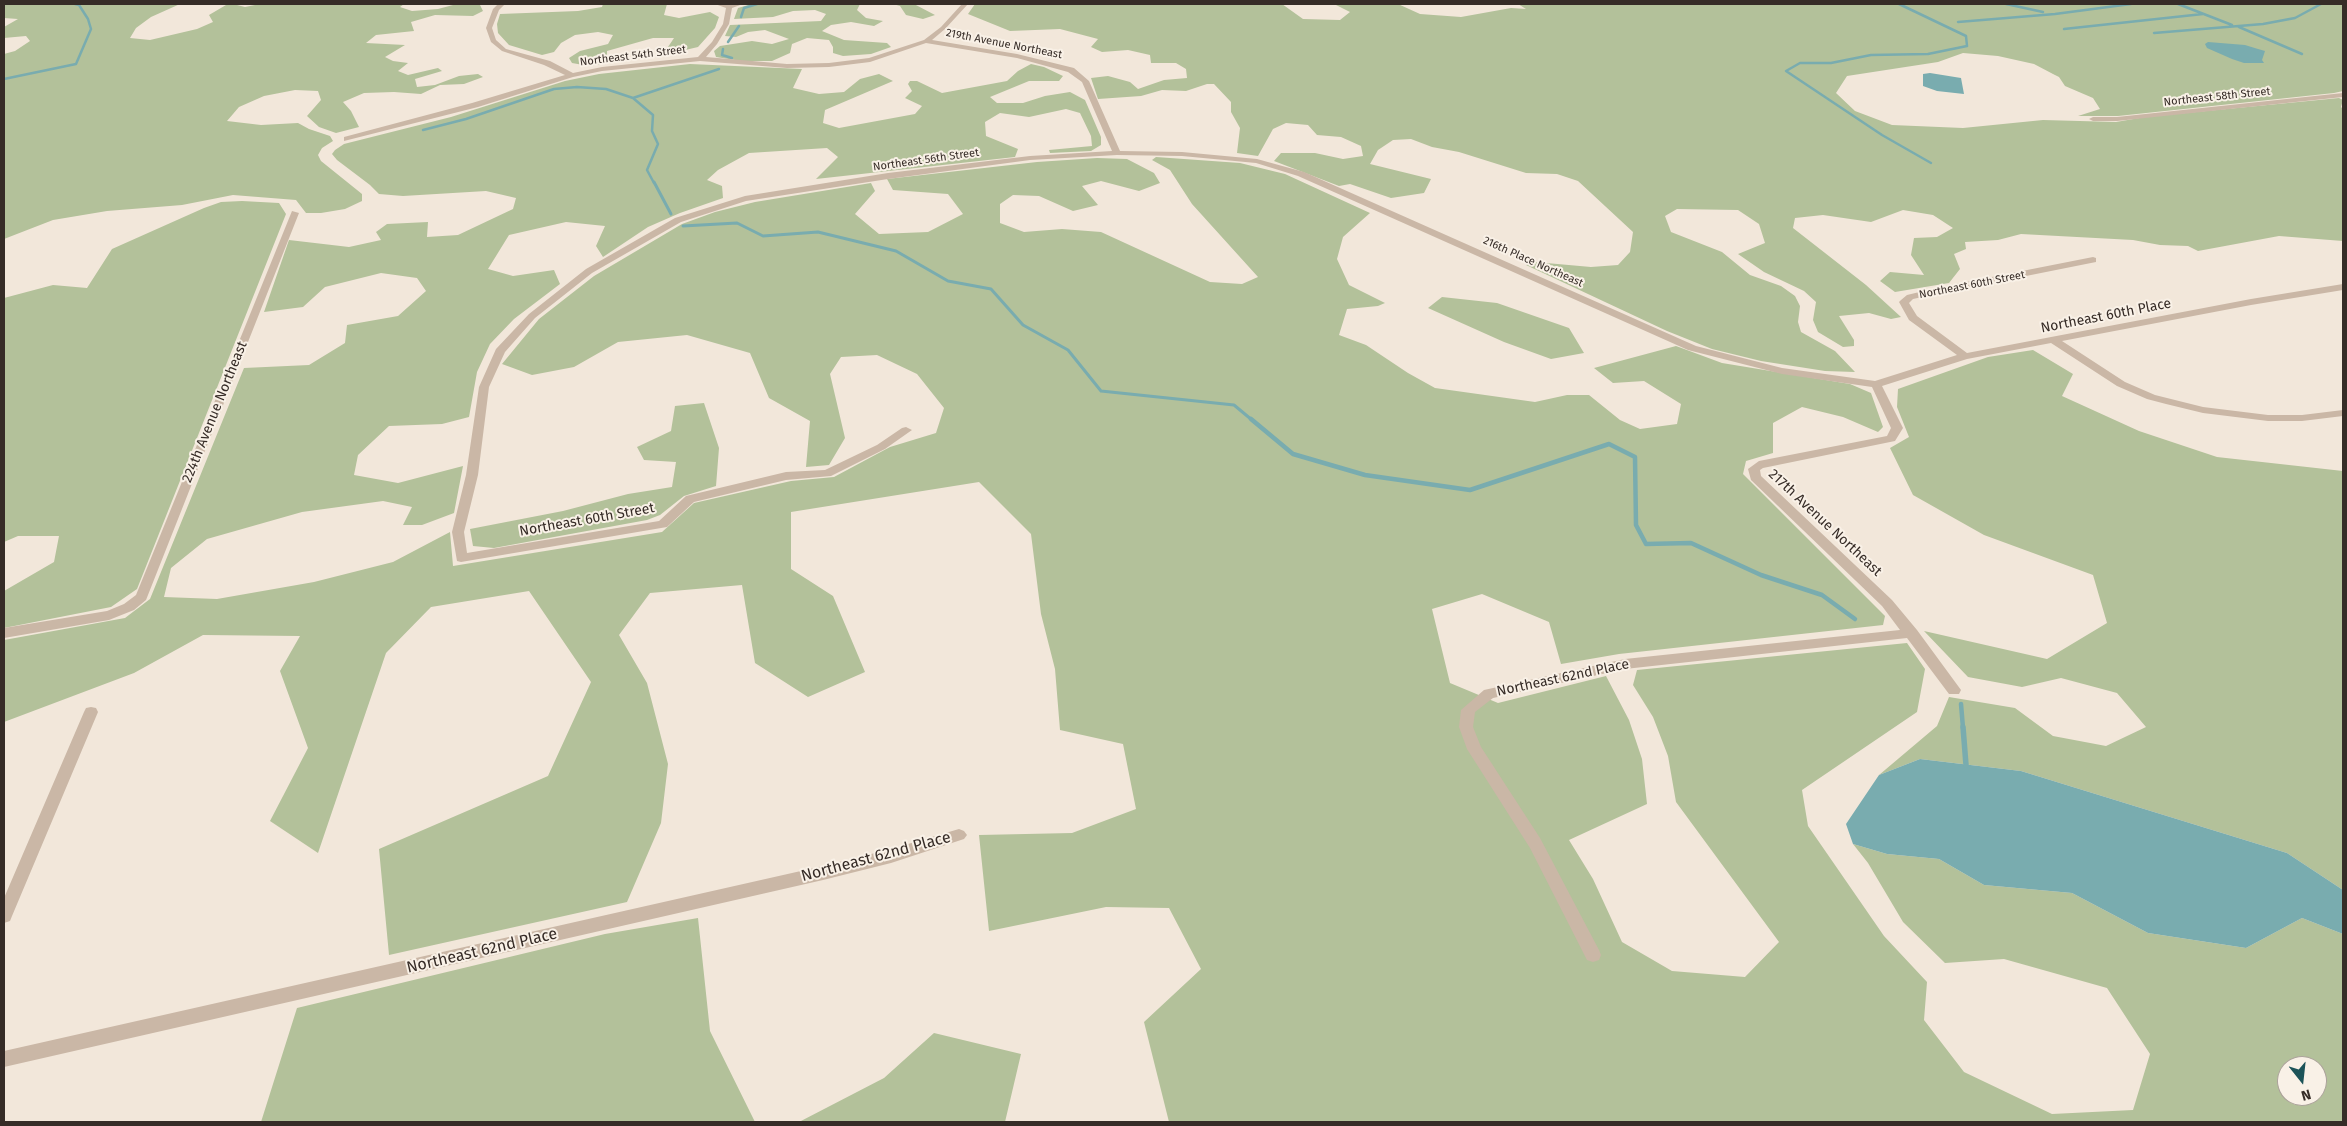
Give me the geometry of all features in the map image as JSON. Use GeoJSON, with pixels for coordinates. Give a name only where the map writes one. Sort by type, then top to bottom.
{"type":"FeatureCollection","features":[{"type":"Feature","properties":{"kind":"street"},"geometry":{"type":"LineString","coordinates":[[502,4],[496,8],[489,28],[493,41],[504,50],[546,63],[572,75]]}},
{"type":"Feature","properties":{"kind":"street"},"geometry":{"type":"LineString","coordinates":[[718,4],[729,7],[740,4]]}},
{"type":"Feature","properties":{"kind":"street"},"geometry":{"type":"LineString","coordinates":[[926,41],[944,28],[965,4]]}},
{"type":"Feature","properties":{"kind":"street"},"geometry":{"type":"LineString","coordinates":[[700,59],[715,43],[726,24],[729,7]]}},
{"type":"Feature","properties":{"kind":"street","name":"Northeast 54th Street"},"geometry":{"type":"LineString","coordinates":[[347,139],[475,105],[572,75],[700,59],[787,66],[829,65],[870,60],[926,41]]}},
{"type":"Feature","properties":{"kind":"street","name":"219th Avenue Northeast"},"geometry":{"type":"LineString","coordinates":[[926,41],[1017,56],[1071,70],[1085,81],[1117,153]]}},
{"type":"Feature","properties":{"kind":"street","name":"Northeast 58th Street"},"geometry":{"type":"LineString","coordinates":[[2093,119],[2117,119],[2343,95]]}},
{"type":"Feature","properties":{"kind":"street","name":"Northeast 56th Street"},"geometry":{"type":"LineString","coordinates":[[461,558],[458,532],[472,475],[484,386],[500,351],[532,316],[589,271],[678,220],[745,199],[888,176],[1030,158],[1117,153],[1182,154]]}},
{"type":"Feature","properties":{"kind":"street","name":"216th Place Northeast"},"geometry":{"type":"LineString","coordinates":[[1182,154],[1257,161],[1301,174],[1692,348],[1782,371],[1876,384]]}},
{"type":"Feature","properties":{"kind":"street","name":"224th Avenue Northeast"},"geometry":{"type":"LineString","coordinates":[[4,634],[109,615],[129,607],[141,597],[295,213]]}},
{"type":"Feature","properties":{"kind":"street","name":"Northeast 60th Street"},"geometry":{"type":"LineString","coordinates":[[1965,356],[1913,318],[1906,310],[1904,302],[1910,297],[1936,291],[2093,260]]}},
{"type":"Feature","properties":{"kind":"street","name":"Northeast 60th Place"},"geometry":{"type":"LineString","coordinates":[[1876,384],[1965,356],[2251,302],[2343,288]]}},
{"type":"Feature","properties":{"kind":"street"},"geometry":{"type":"LineString","coordinates":[[2054,340],[2136,392],[2178,404],[2231,414],[2268,418],[2302,418],[2343,413]]}},
{"type":"Feature","properties":{"kind":"street","name":"217th Avenue Northeast"},"geometry":{"type":"LineString","coordinates":[[1876,384],[1897,428],[1891,440],[1759,465],[1754,469],[1755,478],[1888,603],[1954,690]]}},
{"type":"Feature","properties":{"kind":"street","name":"Northeast 60th Street"},"geometry":{"type":"LineString","coordinates":[[461,558],[663,524],[690,499],[786,476],[827,473],[881,447],[906,430]]}},
{"type":"Feature","properties":{"kind":"street","name":"Northeast 62nd Place"},"geometry":{"type":"LineString","coordinates":[[1593,955],[1535,843],[1474,749],[1466,727],[1468,710],[1489,694],[1625,664],[1912,633]]}},
{"type":"Feature","properties":{"kind":"street"},"geometry":{"type":"LineString","coordinates":[[4,916],[91,712]]}},
{"type":"Feature","properties":{"kind":"street","name":"Northeast 62nd Place"},"geometry":{"type":"LineString","coordinates":[[4,1059],[823,874],[959,835]]}},
{"type":"Feature","properties":{"kind":"green space"},"geometry":{"type":"Polygon","coordinates":[[[4,4],[180,4],[151,17],[136,28],[130,38],[150,40],[197,29],[213,22],[209,15],[226,5],[233,4],[245,7],[260,4],[404,4],[400,7],[412,11],[438,9],[453,5],[480,5],[483,11],[473,16],[435,15],[411,22],[414,31],[376,35],[366,43],[405,45],[385,57],[393,61],[408,63],[398,71],[408,75],[438,68],[442,71],[415,79],[417,87],[435,85],[459,76],[478,74],[483,77],[464,84],[440,85],[421,94],[394,92],[364,93],[343,102],[351,111],[359,127],[336,133],[319,127],[307,116],[321,100],[318,91],[295,90],[264,96],[239,107],[227,121],[261,125],[298,123],[330,136],[333,141],[322,148],[318,155],[321,161],[362,194],[362,201],[345,209],[321,213],[306,213],[296,200],[233,195],[182,205],[107,211],[53,220],[4,239],[4,54],[15,51],[30,41],[26,36],[4,38],[4,27],[18,19],[4,18],[4,4]]]}},
{"type":"Feature","properties":{"kind":"green space"},"geometry":{"type":"Polygon","coordinates":[[[603,4],[667,4],[664,15],[679,18],[710,12],[719,17],[715,28],[698,47],[681,51],[668,47],[674,38],[653,38],[607,51],[607,63],[589,66],[572,63],[569,58],[580,51],[608,44],[613,35],[598,32],[575,35],[561,43],[554,52],[542,55],[509,45],[498,33],[497,24],[500,14],[578,11],[602,7],[603,4]]]}},
{"type":"Feature","properties":{"kind":"green space"},"geometry":{"type":"Polygon","coordinates":[[[752,4],[860,4],[857,10],[866,18],[883,21],[874,26],[851,22],[831,25],[822,31],[844,40],[887,43],[891,47],[871,54],[843,56],[833,53],[833,47],[829,40],[807,38],[792,44],[790,53],[772,61],[741,61],[716,57],[714,51],[720,46],[752,41],[772,44],[789,39],[765,30],[748,32],[736,37],[725,36],[730,25],[821,21],[826,14],[815,10],[793,11],[773,17],[734,19],[738,8],[752,4]]]}},
{"type":"Feature","properties":{"kind":"green space"},"geometry":{"type":"Polygon","coordinates":[[[893,4],[914,4],[935,15],[923,19],[906,15],[900,6],[893,4]]]}},
{"type":"Feature","properties":{"kind":"green space"},"geometry":{"type":"Polygon","coordinates":[[[975,4],[1282,4],[1303,19],[1340,20],[1350,12],[1334,4],[1398,4],[1420,14],[1461,17],[1511,8],[1526,9],[1518,4],[2343,4],[2343,91],[2334,93],[2118,116],[2078,116],[2100,109],[2093,98],[2065,86],[2059,77],[2034,64],[1998,56],[1963,53],[1938,62],[1847,76],[1836,93],[1855,111],[1892,125],[1963,128],[2043,120],[2116,122],[2145,117],[2339,98],[2343,100],[2341,107],[2343,109],[2343,241],[2279,236],[2198,251],[2188,246],[2160,245],[2133,240],[2021,234],[1998,240],[1965,242],[1966,249],[1954,254],[1960,269],[1949,283],[1895,292],[1880,281],[1890,272],[1924,275],[1911,255],[1914,238],[1937,237],[1953,228],[1933,215],[1903,210],[1871,222],[1823,215],[1795,218],[1793,228],[1866,285],[1901,317],[1891,319],[1869,313],[1839,316],[1854,340],[1854,346],[1843,347],[1818,332],[1813,320],[1816,302],[1804,291],[1764,272],[1738,254],[1765,243],[1759,224],[1738,210],[1677,209],[1665,216],[1671,232],[1722,252],[1750,275],[1781,286],[1795,296],[1800,306],[1798,322],[1801,332],[1835,351],[1855,372],[1825,371],[1761,361],[1712,349],[1667,331],[1526,265],[1535,262],[1591,267],[1618,265],[1630,252],[1633,232],[1578,181],[1557,174],[1526,173],[1459,152],[1432,147],[1411,139],[1393,140],[1378,150],[1370,164],[1431,179],[1424,193],[1391,198],[1350,184],[1339,186],[1274,161],[1281,153],[1315,153],[1343,159],[1363,156],[1361,146],[1341,137],[1317,135],[1308,125],[1286,123],[1273,129],[1258,156],[1237,153],[1240,128],[1231,112],[1231,102],[1214,84],[1207,84],[1186,91],[1162,90],[1141,96],[1098,99],[1091,78],[1108,76],[1130,82],[1138,89],[1164,80],[1187,78],[1186,69],[1176,63],[1151,63],[1150,55],[1128,50],[1102,52],[1091,47],[1098,39],[1060,29],[1010,31],[968,14],[975,4]]]}},
{"type":"Feature","properties":{"kind":"green space"},"geometry":{"type":"Polygon","coordinates":[[[690,64],[802,69],[793,88],[819,94],[844,92],[860,79],[879,74],[893,81],[825,110],[823,123],[839,128],[915,114],[922,106],[905,98],[912,91],[908,84],[910,81],[917,81],[942,93],[1007,81],[1018,71],[1031,64],[1044,67],[1063,76],[1059,81],[1029,81],[990,97],[997,103],[1023,103],[1045,96],[1070,92],[1085,100],[1101,137],[1101,145],[1091,151],[1050,153],[1049,150],[1092,146],[1091,136],[1080,113],[1066,109],[1029,117],[1000,113],[985,122],[986,136],[1018,149],[1015,157],[816,179],[838,157],[827,148],[749,153],[718,170],[707,180],[722,186],[723,198],[680,213],[648,227],[603,257],[596,246],[605,226],[566,222],[509,235],[488,269],[513,276],[554,270],[560,284],[514,319],[490,344],[477,372],[469,417],[442,424],[389,426],[358,455],[354,475],[398,483],[463,466],[454,513],[422,525],[403,525],[412,507],[383,501],[302,512],[207,539],[171,568],[164,597],[217,599],[314,582],[393,562],[450,532],[453,566],[662,532],[694,503],[791,481],[834,477],[890,447],[936,433],[944,408],[917,374],[877,355],[841,357],[830,374],[845,438],[829,465],[806,467],[810,421],[769,398],[750,353],[687,335],[618,342],[574,367],[532,375],[502,364],[539,319],[594,276],[682,224],[715,212],[755,202],[871,183],[875,191],[855,214],[879,234],[928,232],[963,214],[948,194],[893,190],[887,179],[1037,162],[1097,158],[1127,159],[1154,173],[1160,183],[1139,191],[1101,181],[1082,186],[1098,205],[1073,211],[1039,196],[1013,195],[1000,204],[1000,223],[1024,232],[1062,229],[1101,232],[1210,282],[1242,284],[1258,277],[1192,204],[1170,170],[1152,160],[1156,157],[1240,163],[1285,174],[1370,213],[1343,237],[1337,259],[1349,285],[1385,303],[1378,306],[1347,309],[1339,335],[1366,345],[1408,373],[1435,388],[1535,402],[1567,395],[1589,395],[1620,420],[1640,429],[1677,424],[1681,404],[1644,381],[1613,383],[1594,368],[1676,346],[1722,363],[1850,384],[1871,393],[1883,427],[1878,432],[1843,417],[1802,407],[1773,423],[1773,453],[1746,461],[1743,474],[1885,616],[1883,625],[1619,654],[1561,664],[1549,622],[1482,594],[1432,609],[1450,683],[1498,703],[1606,676],[1629,720],[1642,759],[1647,804],[1569,840],[1593,879],[1622,942],[1672,971],[1745,977],[1779,942],[1676,802],[1668,756],[1653,717],[1633,685],[1637,670],[1907,643],[1925,669],[1917,712],[1802,790],[1808,826],[1884,936],[1927,982],[1924,1020],[1964,1072],[2052,1114],[2133,1110],[2150,1054],[2107,988],[2004,959],[1945,963],[1903,922],[1868,863],[1853,844],[1887,854],[1939,859],[1984,885],[2072,893],[2148,933],[2246,948],[2302,918],[2343,934],[2343,1122],[1169,1122],[1144,1022],[1201,969],[1169,908],[1106,907],[989,931],[979,835],[1072,833],[1136,809],[1123,744],[1060,730],[1055,669],[1041,614],[1031,534],[979,482],[791,512],[791,569],[833,596],[865,672],[808,697],[755,663],[742,585],[650,593],[619,635],[647,683],[668,764],[661,823],[627,902],[389,955],[379,849],[548,776],[591,682],[529,591],[431,607],[386,653],[318,853],[270,821],[308,748],[280,671],[300,636],[203,635],[134,673],[4,722],[4,640],[125,618],[150,599],[244,368],[309,365],[345,343],[347,325],[398,316],[426,291],[417,278],[381,273],[325,287],[303,307],[264,312],[289,240],[349,247],[381,240],[376,232],[387,224],[428,222],[427,237],[458,235],[513,209],[516,198],[486,191],[403,196],[379,194],[337,160],[332,154],[335,150],[344,144],[451,117],[565,81],[599,74],[690,64]]]}},
{"type":"Feature","properties":{"kind":"green space"},"geometry":{"type":"Polygon","coordinates":[[[221,202],[279,203],[286,214],[137,589],[111,607],[4,628],[4,591],[54,562],[59,536],[18,536],[4,542],[4,298],[53,285],[87,288],[112,249],[204,208],[221,202]]]}},
{"type":"Feature","properties":{"kind":"green space"},"geometry":{"type":"Polygon","coordinates":[[[1442,297],[1497,303],[1569,328],[1584,353],[1551,359],[1504,342],[1428,308],[1442,297]]]}},
{"type":"Feature","properties":{"kind":"green space"},"geometry":{"type":"Polygon","coordinates":[[[2033,350],[2073,374],[2062,396],[2139,431],[2217,457],[2343,471],[2343,890],[2287,853],[2021,771],[1920,759],[1879,775],[1937,726],[1949,697],[2015,708],[2053,736],[2106,746],[2146,727],[2117,693],[2061,678],[2022,687],[1968,677],[1924,631],[2047,659],[2107,623],[2093,575],[1984,535],[1913,495],[1890,448],[1909,437],[1897,407],[1898,389],[1988,357],[2033,350]]]}},
{"type":"Feature","properties":{"kind":"green space"},"geometry":{"type":"Polygon","coordinates":[[[704,403],[719,448],[716,486],[684,496],[660,515],[647,520],[494,548],[473,546],[470,529],[563,511],[628,494],[672,487],[676,462],[644,460],[637,447],[671,431],[675,406],[704,403]]]}},
{"type":"Feature","properties":{"kind":"green space"},"geometry":{"type":"Polygon","coordinates":[[[698,918],[710,1031],[755,1122],[261,1122],[297,1008],[605,934],[698,918]]]}},
{"type":"Feature","properties":{"kind":"green space"},"geometry":{"type":"Polygon","coordinates":[[[934,1033],[1021,1054],[1005,1122],[799,1122],[884,1078],[934,1033]]]}},
{"type":"Feature","properties":{"kind":"water"},"geometry":{"type":"Polygon","coordinates":[[[2208,42],[2245,45],[2265,51],[2262,60],[2264,63],[2244,63],[2232,59],[2207,48],[2205,44],[2208,42]]]}},
{"type":"Feature","properties":{"kind":"water"},"geometry":{"type":"Polygon","coordinates":[[[1930,73],[1961,78],[1964,94],[1937,91],[1923,86],[1923,74],[1930,73]]]}},
{"type":"Feature","properties":{"kind":"water"},"geometry":{"type":"Polygon","coordinates":[[[1920,759],[2021,771],[2287,853],[2343,890],[2343,934],[2302,918],[2246,948],[2148,933],[2072,893],[1984,885],[1939,859],[1887,854],[1853,844],[1846,824],[1879,775],[1920,759]]]}},
{"type":"Feature","properties":{"kind":"waterway"},"geometry":{"type":"LineString","coordinates":[[4,79],[76,64],[91,29],[88,19],[79,5],[75,4]]}},
{"type":"Feature","properties":{"kind":"waterway"},"geometry":{"type":"LineString","coordinates":[[741,17],[744,8],[757,4]]}},
{"type":"Feature","properties":{"kind":"waterway"},"geometry":{"type":"LineString","coordinates":[[1899,4],[1966,36],[1967,46],[1928,54],[1871,55],[1831,63],[1800,63],[1786,71],[1882,135],[1931,163]]}},
{"type":"Feature","properties":{"kind":"waterway"},"geometry":{"type":"LineString","coordinates":[[2006,4],[2043,12]]}},
{"type":"Feature","properties":{"kind":"waterway"},"geometry":{"type":"LineString","coordinates":[[1958,22],[2055,14],[2131,4]]}},
{"type":"Feature","properties":{"kind":"waterway"},"geometry":{"type":"LineString","coordinates":[[2178,4],[2232,25]]}},
{"type":"Feature","properties":{"kind":"waterway"},"geometry":{"type":"LineString","coordinates":[[2154,33],[2263,24],[2295,18],[2321,4]]}},
{"type":"Feature","properties":{"kind":"waterway"},"geometry":{"type":"LineString","coordinates":[[2064,29],[2203,14]]}},
{"type":"Feature","properties":{"kind":"waterway"},"geometry":{"type":"LineString","coordinates":[[728,42],[739,26]]}},
{"type":"Feature","properties":{"kind":"waterway"},"geometry":{"type":"LineString","coordinates":[[2239,27],[2302,54]]}},
{"type":"Feature","properties":{"kind":"waterway"},"geometry":{"type":"LineString","coordinates":[[723,49],[722,55],[732,58]]}},
{"type":"Feature","properties":{"kind":"waterway"},"geometry":{"type":"LineString","coordinates":[[633,98],[719,69]]}},
{"type":"Feature","properties":{"kind":"waterway"},"geometry":{"type":"LineString","coordinates":[[423,130],[466,119],[554,89],[577,87],[606,89],[633,98]]}},
{"type":"Feature","properties":{"kind":"waterway"},"geometry":{"type":"LineString","coordinates":[[633,98],[653,115],[652,131],[658,144],[647,170],[654,183]]}},
{"type":"Feature","properties":{"kind":"waterway"},"geometry":{"type":"LineString","coordinates":[[654,182],[671,214]]}},
{"type":"Feature","properties":{"kind":"waterway"},"geometry":{"type":"LineString","coordinates":[[683,226],[737,223],[763,236],[818,232],[896,251],[948,281],[991,289],[1023,325],[1068,350],[1101,391],[1234,405],[1252,420]]}},
{"type":"Feature","properties":{"kind":"waterway"},"geometry":{"type":"LineString","coordinates":[[1251,419],[1293,454],[1365,475],[1470,490],[1609,444],[1635,457],[1636,525],[1646,544],[1691,543],[1761,575],[1822,595],[1855,619]]}},
{"type":"Feature","properties":{"kind":"waterway"},"geometry":{"type":"LineString","coordinates":[[1961,704],[1963,728]]}},
{"type":"Feature","properties":{"kind":"waterway"},"geometry":{"type":"LineString","coordinates":[[1963,727],[1966,765]]}}]}
